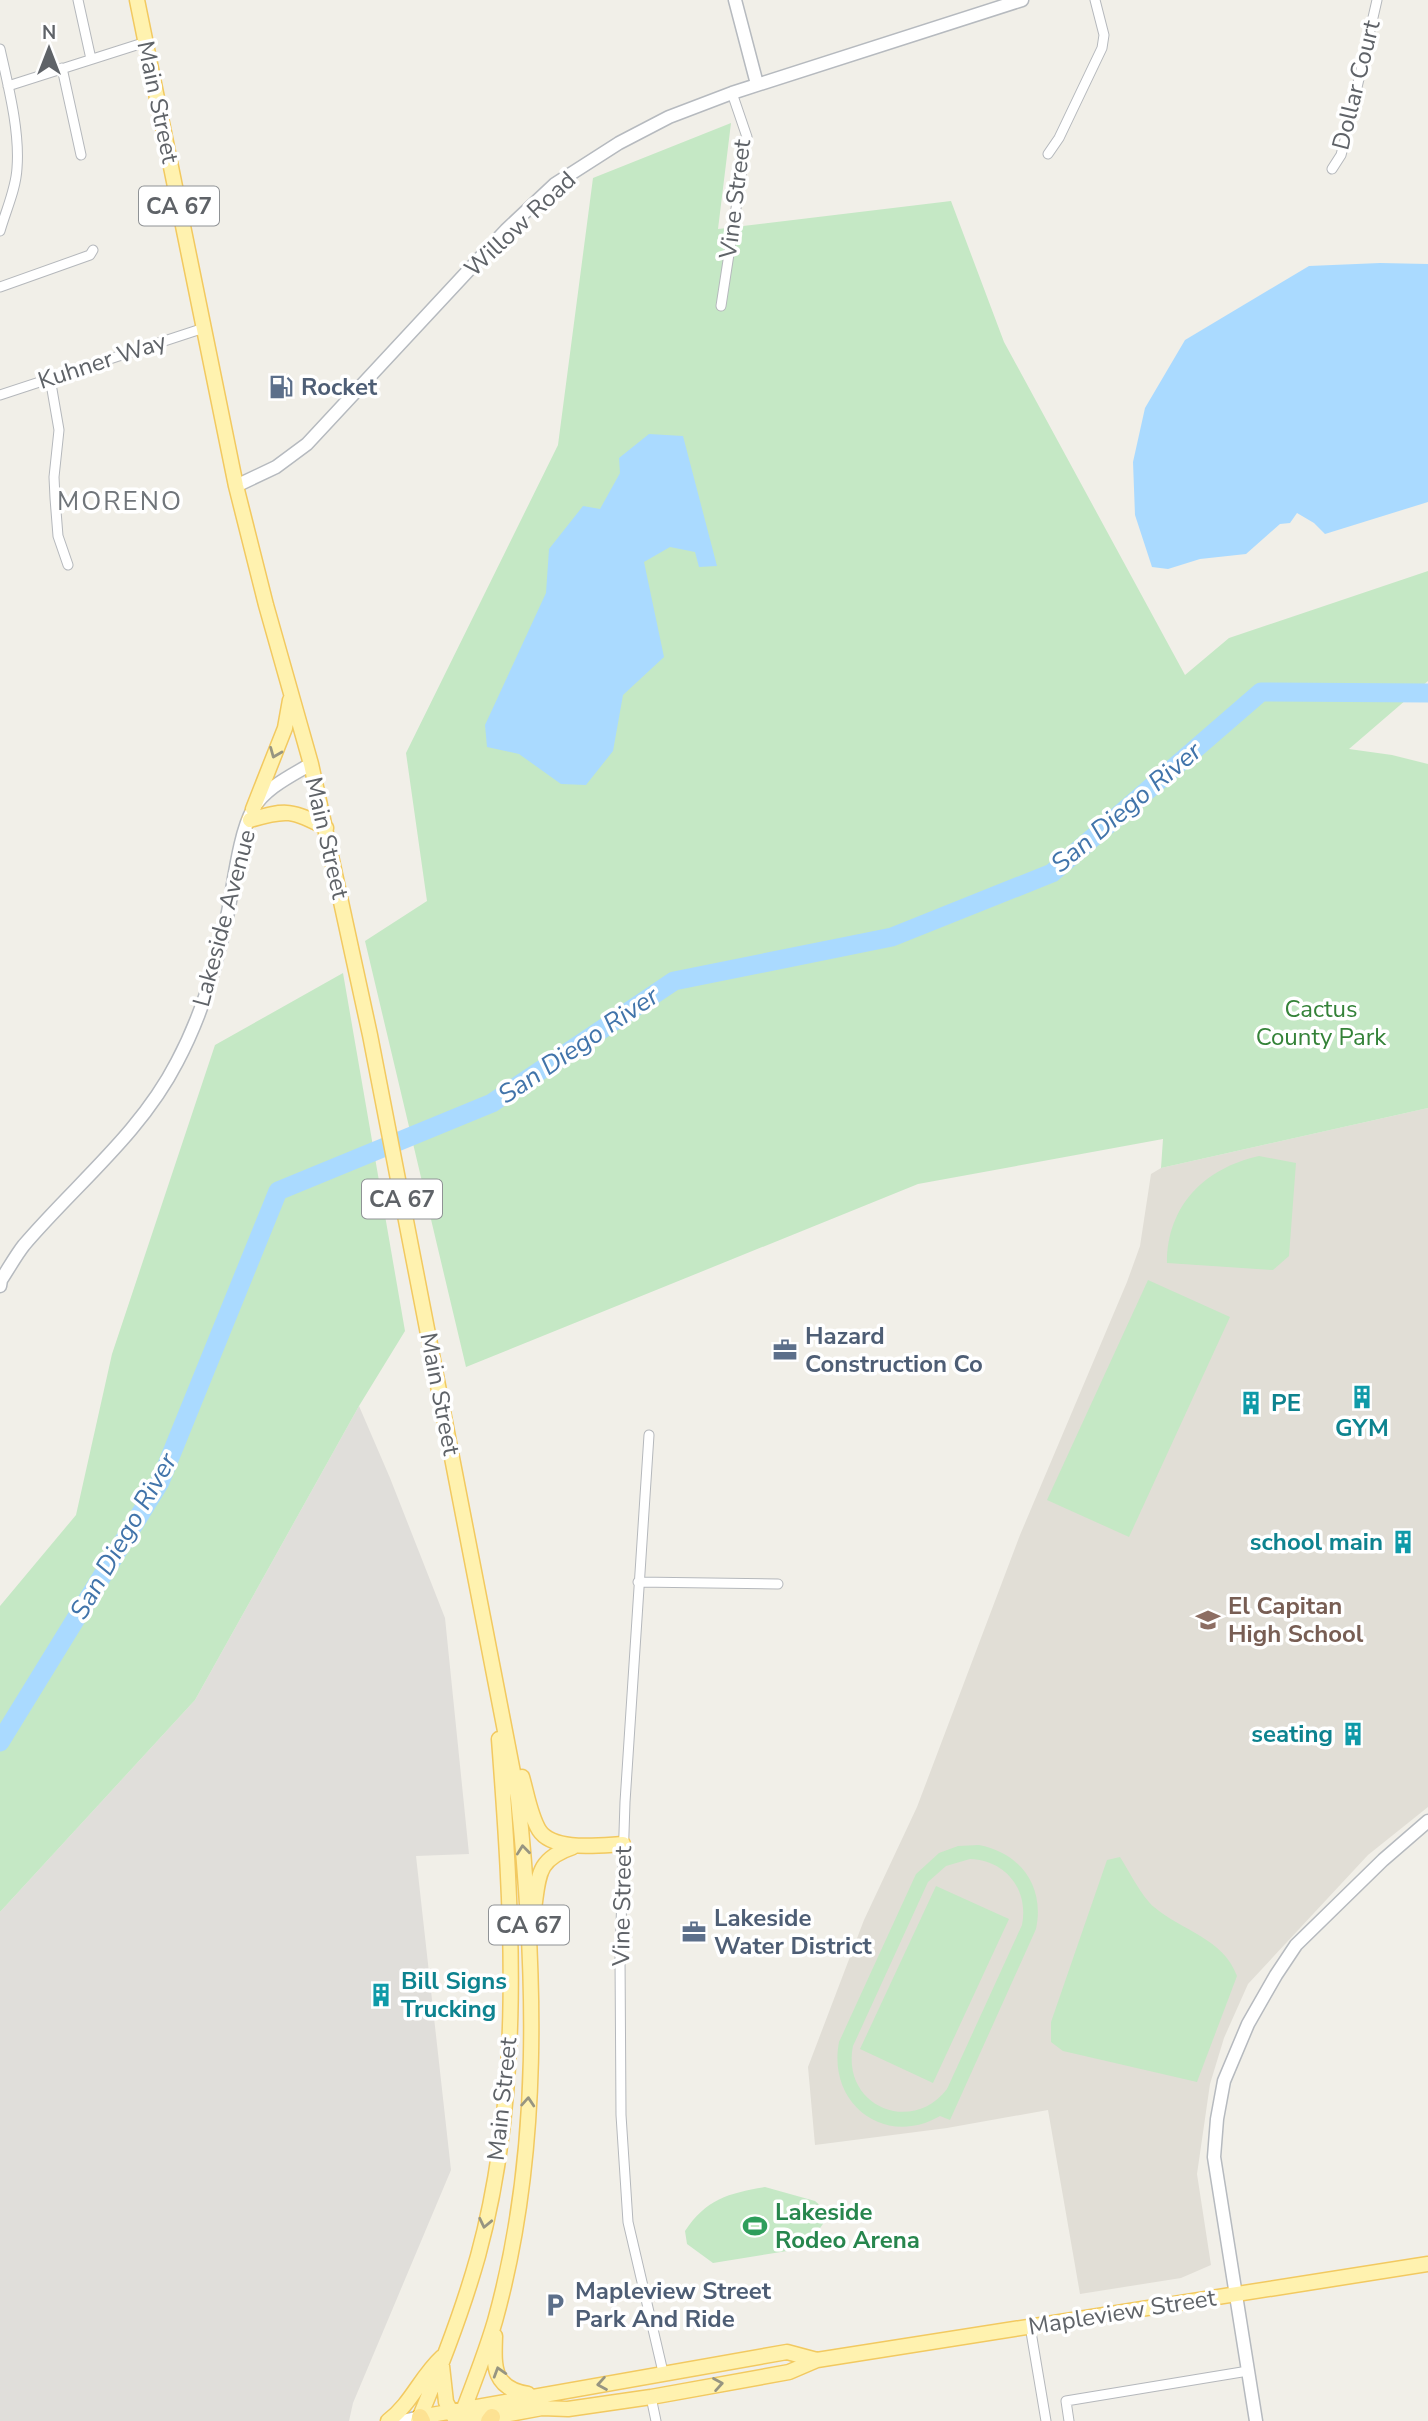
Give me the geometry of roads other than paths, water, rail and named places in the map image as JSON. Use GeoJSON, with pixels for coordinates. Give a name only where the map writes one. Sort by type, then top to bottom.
{"type":"FeatureCollection","features":[{"type":"Feature","properties":{"kind":"main road","name":"Main Street"},"geometry":{"type":"LineString","coordinates":[[137,0],[236,486],[311,764],[370,1035],[518,1798],[530,1938],[532,2010],[524,2170],[512,2245],[495,2320],[461,2417]]}},
{"type":"Feature","properties":{"kind":"main road"},"geometry":{"type":"LineString","coordinates":[[736,0],[757,84]]}},
{"type":"Feature","properties":{"kind":"main road","name":"Willow Road"},"geometry":{"type":"LineString","coordinates":[[236,486],[276,467],[307,444],[506,230],[555,184],[619,143],[669,117],[757,84],[1023,0]]}},
{"type":"Feature","properties":{"kind":"main road"},"geometry":{"type":"LineString","coordinates":[[291,695],[285,729],[252,814],[291,812],[301,814],[326,828]]}},
{"type":"Feature","properties":{"kind":"main road","name":"Lakeside Avenue"},"geometry":{"type":"LineString","coordinates":[[0,1282],[23,1246],[137,1124],[160,1093],[201,1012],[220,953],[243,840],[252,814],[276,785],[311,764]]}},
{"type":"Feature","properties":{"kind":"main road","name":"Main Street"},"geometry":{"type":"LineString","coordinates":[[420,2420],[444,2359],[478,2255],[502,2124],[511,2009],[510,1879],[495,1682]]}},
{"type":"Feature","properties":{"kind":"main road"},"geometry":{"type":"LineString","coordinates":[[495,1682],[531,1810],[545,1837],[578,1846],[624,1844]]}},
{"type":"Feature","properties":{"kind":"main road"},"geometry":{"type":"LineString","coordinates":[[1256,2421],[1214,2157],[1222,2088],[1234,2052],[1270,1984],[1296,1945],[1383,1860],[1428,1821]]}},
{"type":"Feature","properties":{"kind":"main road"},"geometry":{"type":"LineString","coordinates":[[530,1938],[542,1867],[549,1858],[559,1852],[578,1846]]}},
{"type":"Feature","properties":{"kind":"main road","name":"Mapleview Street"},"geometry":{"type":"LineString","coordinates":[[403,2421],[552,2415],[568,2409],[789,2372],[817,2360],[1428,2264]]}},
{"type":"Feature","properties":{"kind":"main road"},"geometry":{"type":"LineString","coordinates":[[495,2320],[496,2369],[503,2385],[511,2390],[539,2395]]}},
{"type":"Feature","properties":{"kind":"main road","name":"Mapleview Street"},"geometry":{"type":"LineString","coordinates":[[461,2417],[556,2391],[787,2352],[817,2360]]}},
{"type":"Feature","properties":{"kind":"main road"},"geometry":{"type":"LineString","coordinates":[[444,2359],[446,2399],[461,2417]]}},
{"type":"Feature","properties":{"kind":"main road"},"geometry":{"type":"LineString","coordinates":[[388,2421],[403,2408],[429,2369],[444,2359]]}},
{"type":"Feature","properties":{"kind":"main road"},"geometry":{"type":"LineString","coordinates":[[552,2415],[556,2391]]}},
{"type":"Feature","properties":{"kind":"street"},"geometry":{"type":"LineString","coordinates":[[78,0],[91,59]]}},
{"type":"Feature","properties":{"kind":"street"},"geometry":{"type":"LineString","coordinates":[[1048,154],[1059,138],[1101,48],[1104,36],[1095,0]]}},
{"type":"Feature","properties":{"kind":"street","name":"Dollar Court"},"geometry":{"type":"LineString","coordinates":[[1332,169],[1341,155],[1345,140],[1377,0]]}},
{"type":"Feature","properties":{"kind":"street"},"geometry":{"type":"LineString","coordinates":[[8,86],[146,42]]}},
{"type":"Feature","properties":{"kind":"street"},"geometry":{"type":"LineString","coordinates":[[0,49],[17,150],[14,186],[0,231]]}},
{"type":"Feature","properties":{"kind":"street"},"geometry":{"type":"LineString","coordinates":[[62,68],[81,155]]}},
{"type":"Feature","properties":{"kind":"street","name":"Vine Street"},"geometry":{"type":"LineString","coordinates":[[722,306],[747,137],[732,93]]}},
{"type":"Feature","properties":{"kind":"street"},"geometry":{"type":"LineString","coordinates":[[0,191],[14,186]]}},
{"type":"Feature","properties":{"kind":"street"},"geometry":{"type":"LineString","coordinates":[[0,287],[90,256],[93,250]]}},
{"type":"Feature","properties":{"kind":"street","name":"Kuhner Way"},"geometry":{"type":"LineString","coordinates":[[0,395],[204,328]]}},
{"type":"Feature","properties":{"kind":"street"},"geometry":{"type":"LineString","coordinates":[[50,379],[59,430],[54,477],[58,536],[68,565]]}},
{"type":"Feature","properties":{"kind":"street","name":"Vine Street"},"geometry":{"type":"LineString","coordinates":[[649,1435],[624,1844],[620,1956],[621,2115],[628,2222],[663,2372]]}},
{"type":"Feature","properties":{"kind":"street"},"geometry":{"type":"LineString","coordinates":[[638,1582],[778,1584]]}},
{"type":"Feature","properties":{"kind":"street"},"geometry":{"type":"LineString","coordinates":[[1030,2326],[1046,2421]]}},
{"type":"Feature","properties":{"kind":"street"},"geometry":{"type":"LineString","coordinates":[[1069,2421],[1066,2401],[1248,2371]]}},
{"type":"Feature","properties":{"kind":"street"},"geometry":{"type":"LineString","coordinates":[[651,2397],[656,2421]]}},
{"type":"Feature","properties":{"kind":"water"},"geometry":{"type":"Polygon","coordinates":[[[1428,264],[1428,502],[1325,534],[1314,523],[1297,513],[1290,523],[1280,524],[1246,554],[1200,559],[1168,569],[1152,567],[1135,515],[1133,462],[1145,408],[1185,340],[1309,266],[1428,264]]]}},
{"type":"Feature","properties":{"kind":"water"},"geometry":{"type":"Polygon","coordinates":[[[649,434],[683,436],[717,566],[699,567],[695,552],[670,547],[644,562],[664,657],[623,695],[613,751],[586,785],[561,784],[519,754],[487,747],[485,725],[546,593],[549,549],[583,506],[600,509],[620,473],[619,458],[649,434]]]}},
{"type":"Feature","properties":{"kind":"waterway","name":"San Diego River"},"geometry":{"type":"LineString","coordinates":[[0,1742],[160,1482],[278,1191],[492,1103],[674,981],[892,937],[1052,873],[1261,692],[1428,693]]}},
{"type":"Feature","properties":{"kind":"place","name":"Rocket"},"geometry":{"type":"Point","coordinates":[281,387]}},
{"type":"Feature","properties":{"kind":"place","name":"Hazard Construction Co"},"geometry":{"type":"Point","coordinates":[785,1350]}},
{"type":"Feature","properties":{"kind":"place","name":"GYM"},"geometry":{"type":"Point","coordinates":[1362,1397]}},
{"type":"Feature","properties":{"kind":"place","name":"PE"},"geometry":{"type":"Point","coordinates":[1251,1403]}},
{"type":"Feature","properties":{"kind":"place","name":"school main"},"geometry":{"type":"Point","coordinates":[1403,1542]}},
{"type":"Feature","properties":{"kind":"place","name":"El Capitan High School"},"geometry":{"type":"Point","coordinates":[1208,1620]}},
{"type":"Feature","properties":{"kind":"place","name":"seating"},"geometry":{"type":"Point","coordinates":[1353,1734]}},
{"type":"Feature","properties":{"kind":"place","name":"Lakeside Water District"},"geometry":{"type":"Point","coordinates":[694,1932]}},
{"type":"Feature","properties":{"kind":"place","name":"Bill Signs Trucking"},"geometry":{"type":"Point","coordinates":[381,1995]}},
{"type":"Feature","properties":{"kind":"place","name":"Lakeside Rodeo Arena"},"geometry":{"type":"Point","coordinates":[755,2226]}},
{"type":"Feature","properties":{"kind":"place","name":"Mapleview Street Park And Ride"},"geometry":{"type":"Point","coordinates":[555,2305]}},
{"type":"Feature","properties":{"kind":"district","name":"MORENO"},"geometry":{"type":"Point","coordinates":[120,501]}},
{"type":"Feature","properties":{"kind":"park label","name":"Cactus County Park"},"geometry":{"type":"Point","coordinates":[1321,1023]}}]}
